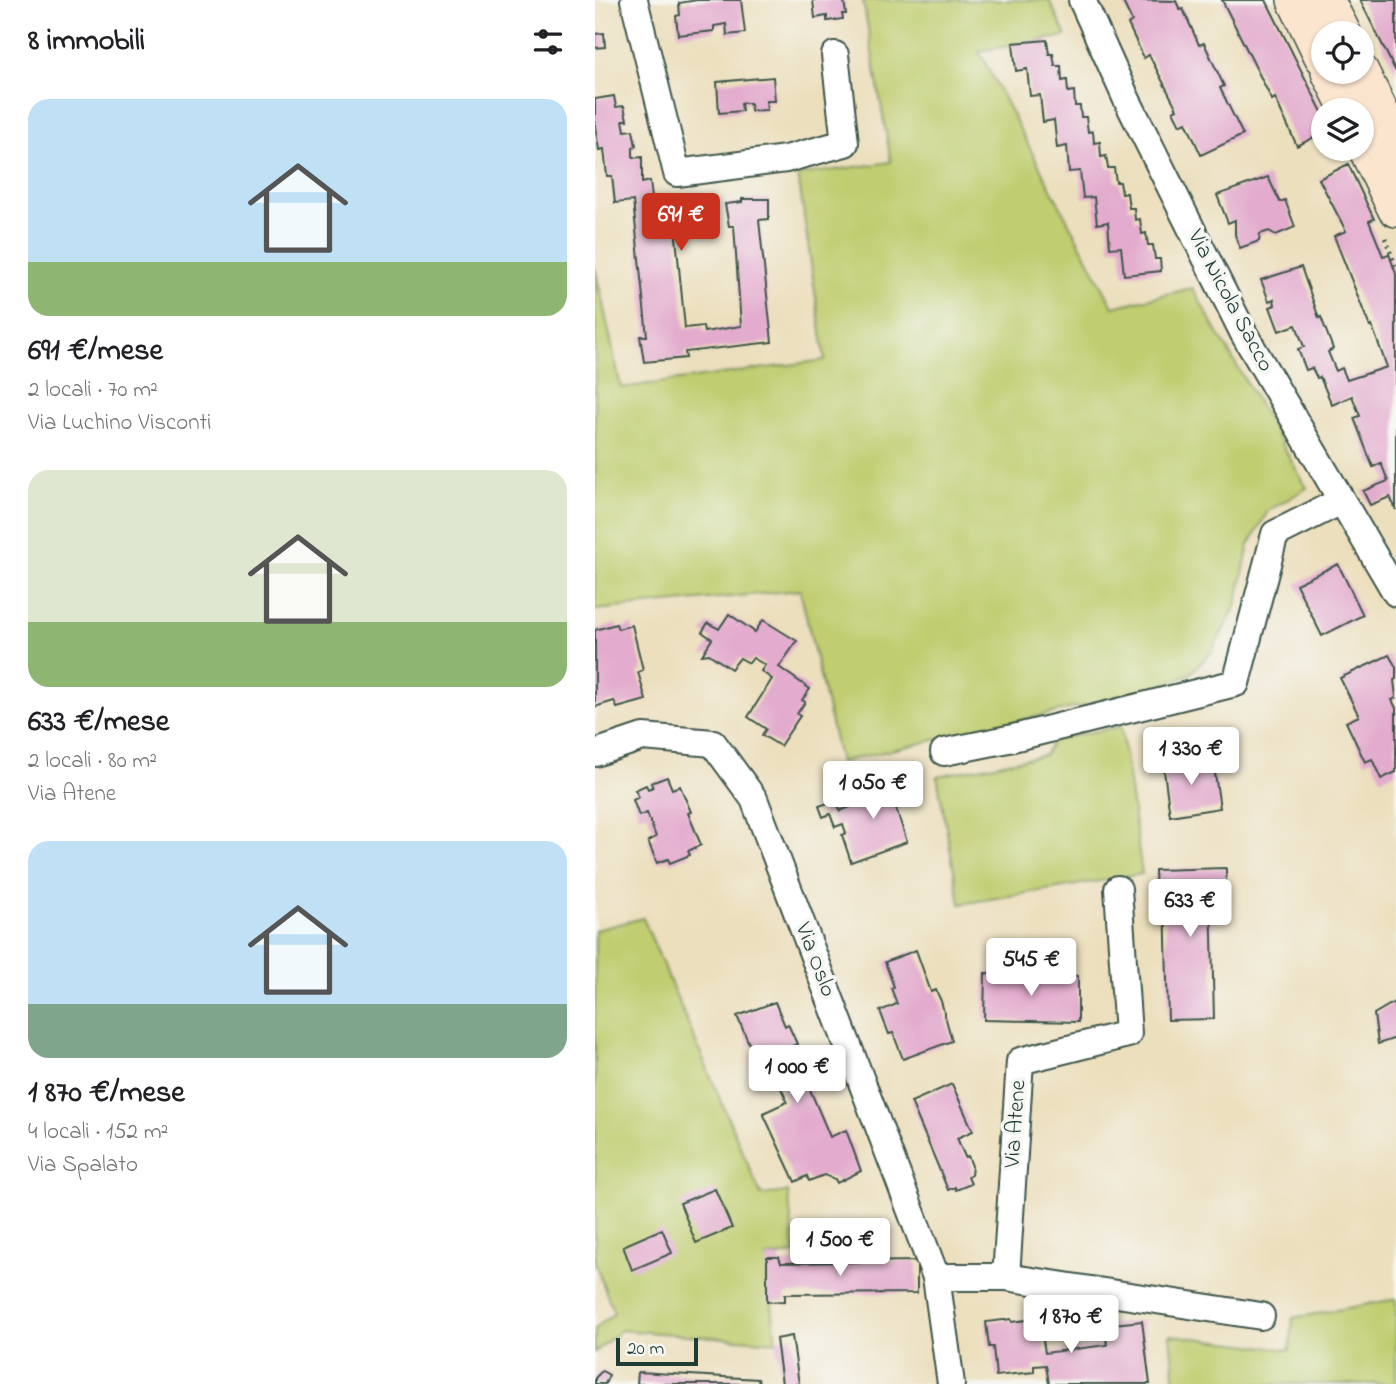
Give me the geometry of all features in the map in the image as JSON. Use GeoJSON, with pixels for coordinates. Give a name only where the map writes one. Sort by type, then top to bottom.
{"type":"FeatureCollection","features":[{"type":"Feature","properties":{"kind":"street"},"geometry":{"type":"LineString","coordinates":[[634,0],[677,173],[786,159],[845,143],[835,55]]}},
{"type":"Feature","properties":{"kind":"street","name":"Via Nicola Sacco"},"geometry":{"type":"LineString","coordinates":[[1082,0],[1127,100],[1244,334],[1396,593]]}},
{"type":"Feature","properties":{"kind":"street"},"geometry":{"type":"LineString","coordinates":[[1296,0],[1311,31]]}},
{"type":"Feature","properties":{"kind":"street"},"geometry":{"type":"LineString","coordinates":[[1325,0],[1336,21]]}},
{"type":"Feature","properties":{"kind":"street"},"geometry":{"type":"LineString","coordinates":[[1366,84],[1396,145]]}},
{"type":"Feature","properties":{"kind":"street"},"geometry":{"type":"LineString","coordinates":[[1373,161],[1396,208]]}},
{"type":"Feature","properties":{"kind":"street"},"geometry":{"type":"LineString","coordinates":[[944,752],[1013,738],[1236,683],[1275,534],[1341,501]]}},
{"type":"Feature","properties":{"kind":"street","name":"Via Oslo"},"geometry":{"type":"LineString","coordinates":[[595,752],[643,737],[713,743],[754,799],[936,1277],[951,1384]]}},
{"type":"Feature","properties":{"kind":"street","name":"Via Atene"},"geometry":{"type":"LineString","coordinates":[[1006,1277],[1020,1061],[1128,1034],[1118,888]]}},
{"type":"Feature","properties":{"kind":"street"},"geometry":{"type":"LineString","coordinates":[[936,1277],[1006,1277],[1261,1316]]}},
{"type":"Feature","properties":{"kind":"green space"},"geometry":{"type":"Polygon","coordinates":[[[863,0],[1049,0],[1066,36],[979,51],[1113,307],[1192,288],[1307,488],[1268,511],[1249,545],[1236,606],[1211,653],[1190,674],[1155,689],[840,762],[800,590],[595,610],[595,267],[621,388],[825,360],[798,175],[891,162],[863,0]]]}},
{"type":"Feature","properties":{"kind":"green space"},"geometry":{"type":"Polygon","coordinates":[[[1121,726],[1142,874],[960,904],[937,776],[1045,755],[1053,740],[1121,726]]]}},
{"type":"Feature","properties":{"kind":"green space"},"geometry":{"type":"Polygon","coordinates":[[[643,918],[761,1195],[788,1192],[795,1254],[767,1257],[776,1342],[621,1330],[595,1352],[595,1329],[614,1313],[595,1263],[595,930],[643,918]]]}},
{"type":"Feature","properties":{"kind":"green space"},"geometry":{"type":"Polygon","coordinates":[[[1396,1299],[1396,1384],[1175,1384],[1170,1335],[1290,1350],[1293,1318],[1396,1299]]]}},
{"type":"Feature","properties":{"kind":"building"},"geometry":{"type":"Polygon","coordinates":[[[697,0],[741,0],[745,33],[727,35],[726,24],[714,26],[714,31],[678,35],[676,16],[680,15],[679,3],[697,0]]]}},
{"type":"Feature","properties":{"kind":"building"},"geometry":{"type":"Polygon","coordinates":[[[813,0],[844,0],[846,14],[842,14],[843,19],[827,21],[827,16],[815,18],[813,0]]]}},
{"type":"Feature","properties":{"kind":"building"},"geometry":{"type":"Polygon","coordinates":[[[1122,0],[1176,1],[1180,10],[1183,9],[1199,45],[1204,43],[1224,86],[1220,88],[1243,135],[1201,155],[1186,122],[1180,125],[1173,111],[1177,109],[1149,55],[1144,58],[1128,24],[1132,21],[1122,0]]]}},
{"type":"Feature","properties":{"kind":"building"},"geometry":{"type":"Polygon","coordinates":[[[1222,0],[1266,0],[1315,98],[1311,98],[1311,139],[1297,146],[1275,98],[1272,100],[1222,0]]]}},
{"type":"Feature","properties":{"kind":"building"},"geometry":{"type":"Polygon","coordinates":[[[1360,0],[1396,0],[1396,72],[1374,28],[1374,21],[1370,21],[1360,0]]]}},
{"type":"Feature","properties":{"kind":"building"},"geometry":{"type":"Polygon","coordinates":[[[604,33],[605,47],[595,48],[595,34],[604,33]]]}},
{"type":"Feature","properties":{"kind":"building"},"geometry":{"type":"Polygon","coordinates":[[[1047,40],[1049,54],[1053,54],[1055,66],[1061,66],[1062,81],[1067,80],[1068,92],[1074,91],[1075,106],[1080,106],[1081,117],[1086,117],[1088,132],[1093,131],[1094,143],[1100,142],[1101,157],[1106,156],[1108,168],[1114,168],[1116,182],[1120,182],[1122,194],[1127,193],[1129,208],[1134,208],[1135,220],[1140,219],[1142,234],[1146,233],[1148,245],[1153,245],[1155,259],[1160,259],[1161,271],[1124,275],[1121,247],[1110,248],[1108,222],[1097,224],[1094,197],[1083,198],[1080,171],[1069,172],[1067,146],[1057,148],[1054,120],[1043,122],[1040,95],[1030,96],[1027,69],[1016,71],[1013,43],[1047,40]]]}},
{"type":"Feature","properties":{"kind":"building"},"geometry":{"type":"Polygon","coordinates":[[[773,77],[775,101],[766,101],[767,110],[751,111],[750,103],[741,103],[742,111],[719,113],[717,82],[773,77]]]}},
{"type":"Feature","properties":{"kind":"building"},"geometry":{"type":"Polygon","coordinates":[[[614,96],[616,107],[624,106],[627,120],[623,120],[625,131],[633,130],[636,146],[633,147],[633,158],[642,157],[642,183],[650,181],[652,198],[663,196],[664,208],[673,207],[685,328],[703,326],[704,332],[741,326],[734,226],[729,226],[725,204],[742,202],[742,199],[769,199],[769,219],[759,220],[772,342],[685,352],[686,358],[644,362],[640,336],[647,336],[633,201],[615,203],[612,176],[607,176],[604,149],[599,150],[595,124],[595,99],[614,96]]]}},
{"type":"Feature","properties":{"kind":"building"},"geometry":{"type":"Polygon","coordinates":[[[1348,164],[1374,219],[1369,221],[1383,256],[1389,254],[1396,274],[1396,510],[1390,497],[1370,505],[1363,491],[1388,481],[1381,463],[1373,467],[1354,418],[1360,416],[1352,396],[1332,405],[1320,377],[1317,378],[1312,368],[1306,370],[1298,349],[1304,347],[1296,325],[1279,331],[1270,307],[1275,305],[1274,299],[1269,301],[1261,280],[1301,267],[1333,349],[1328,352],[1336,371],[1342,368],[1347,380],[1387,367],[1334,236],[1346,231],[1319,179],[1348,164]]]}},
{"type":"Feature","properties":{"kind":"building"},"geometry":{"type":"Polygon","coordinates":[[[1268,177],[1280,202],[1285,200],[1295,227],[1276,235],[1269,231],[1260,234],[1259,241],[1240,248],[1235,235],[1235,220],[1228,223],[1217,195],[1268,177]]]}},
{"type":"Feature","properties":{"kind":"building"},"geometry":{"type":"Polygon","coordinates":[[[1338,564],[1363,615],[1322,636],[1296,584],[1338,564]]]}},
{"type":"Feature","properties":{"kind":"building"},"geometry":{"type":"Polygon","coordinates":[[[729,614],[755,632],[763,620],[797,641],[779,667],[810,689],[802,700],[805,702],[797,714],[800,716],[780,746],[762,735],[766,729],[748,717],[772,679],[761,671],[765,665],[753,658],[749,663],[740,658],[731,669],[709,654],[702,655],[712,639],[702,632],[708,623],[719,629],[729,614]]]}},
{"type":"Feature","properties":{"kind":"building"},"geometry":{"type":"Polygon","coordinates":[[[616,624],[618,629],[632,625],[643,670],[638,672],[646,700],[617,708],[614,701],[595,707],[595,630],[616,624]]]}},
{"type":"Feature","properties":{"kind":"building"},"geometry":{"type":"Polygon","coordinates":[[[1389,655],[1396,667],[1396,698],[1392,700],[1396,708],[1396,772],[1381,779],[1372,759],[1365,762],[1346,722],[1359,716],[1340,678],[1389,655]]]}},
{"type":"Feature","properties":{"kind":"building"},"geometry":{"type":"Polygon","coordinates":[[[1186,759],[1187,764],[1213,760],[1220,808],[1170,816],[1163,763],[1186,759]]]}},
{"type":"Feature","properties":{"kind":"building"},"geometry":{"type":"Polygon","coordinates":[[[907,775],[916,798],[895,805],[907,842],[851,862],[842,835],[846,833],[843,824],[835,827],[830,814],[823,817],[819,806],[837,800],[840,811],[890,792],[887,782],[907,775]]]}},
{"type":"Feature","properties":{"kind":"building"},"geometry":{"type":"Polygon","coordinates":[[[667,777],[672,789],[680,786],[701,845],[688,851],[690,855],[670,863],[668,859],[657,863],[648,841],[656,837],[647,813],[639,816],[633,800],[639,797],[635,790],[646,785],[648,789],[653,787],[651,783],[667,777]]]}},
{"type":"Feature","properties":{"kind":"building"},"geometry":{"type":"Polygon","coordinates":[[[1226,868],[1226,894],[1211,894],[1214,1019],[1168,1020],[1165,897],[1156,897],[1155,870],[1226,868]]]}},
{"type":"Feature","properties":{"kind":"building"},"geometry":{"type":"Polygon","coordinates":[[[916,950],[931,992],[936,990],[941,1001],[952,1041],[903,1059],[893,1033],[889,1034],[880,1011],[897,1004],[885,962],[916,950]]]}},
{"type":"Feature","properties":{"kind":"building"},"geometry":{"type":"Polygon","coordinates":[[[985,973],[1078,976],[1078,1022],[984,1020],[985,973]]]}},
{"type":"Feature","properties":{"kind":"building"},"geometry":{"type":"Polygon","coordinates":[[[1396,1001],[1396,1038],[1378,1044],[1374,1014],[1396,1001]]]}},
{"type":"Feature","properties":{"kind":"building"},"geometry":{"type":"Polygon","coordinates":[[[775,1002],[785,1026],[788,1024],[797,1044],[792,1046],[801,1069],[798,1070],[800,1074],[803,1073],[830,1137],[846,1130],[861,1171],[837,1183],[835,1179],[824,1175],[809,1181],[807,1176],[795,1182],[763,1113],[787,1102],[768,1056],[760,1059],[754,1044],[750,1046],[737,1016],[775,1002]]]}},
{"type":"Feature","properties":{"kind":"building"},"geometry":{"type":"Polygon","coordinates":[[[952,1084],[973,1131],[957,1138],[972,1166],[971,1175],[968,1177],[971,1184],[948,1190],[911,1102],[952,1084]]]}},
{"type":"Feature","properties":{"kind":"building"},"geometry":{"type":"Polygon","coordinates":[[[715,1189],[732,1228],[696,1243],[680,1203],[715,1189]]]}},
{"type":"Feature","properties":{"kind":"building"},"geometry":{"type":"Polygon","coordinates":[[[662,1229],[672,1253],[632,1270],[623,1246],[662,1229]]]}},
{"type":"Feature","properties":{"kind":"building"},"geometry":{"type":"Polygon","coordinates":[[[767,1257],[779,1257],[781,1263],[917,1261],[917,1293],[785,1294],[785,1301],[767,1302],[767,1257]]]}},
{"type":"Feature","properties":{"kind":"building"},"geometry":{"type":"Polygon","coordinates":[[[1011,1319],[1012,1322],[1034,1319],[1034,1322],[1040,1321],[1045,1353],[1107,1345],[1104,1325],[1142,1321],[1150,1384],[1049,1384],[1046,1365],[1034,1366],[1034,1372],[996,1376],[993,1347],[989,1347],[986,1322],[1011,1319]]]}},
{"type":"Feature","properties":{"kind":"building"},"geometry":{"type":"Polygon","coordinates":[[[792,1336],[799,1384],[782,1384],[776,1339],[792,1336]]]}},
{"type":"Feature","properties":{"kind":"building"},"geometry":{"type":"Polygon","coordinates":[[[602,1371],[609,1375],[605,1384],[595,1384],[595,1378],[602,1371]]]}},
{"type":"Feature","properties":{"kind":"building"},"geometry":{"type":"Polygon","coordinates":[[[638,1372],[758,1379],[759,1384],[637,1384],[638,1372]]]}}]}
